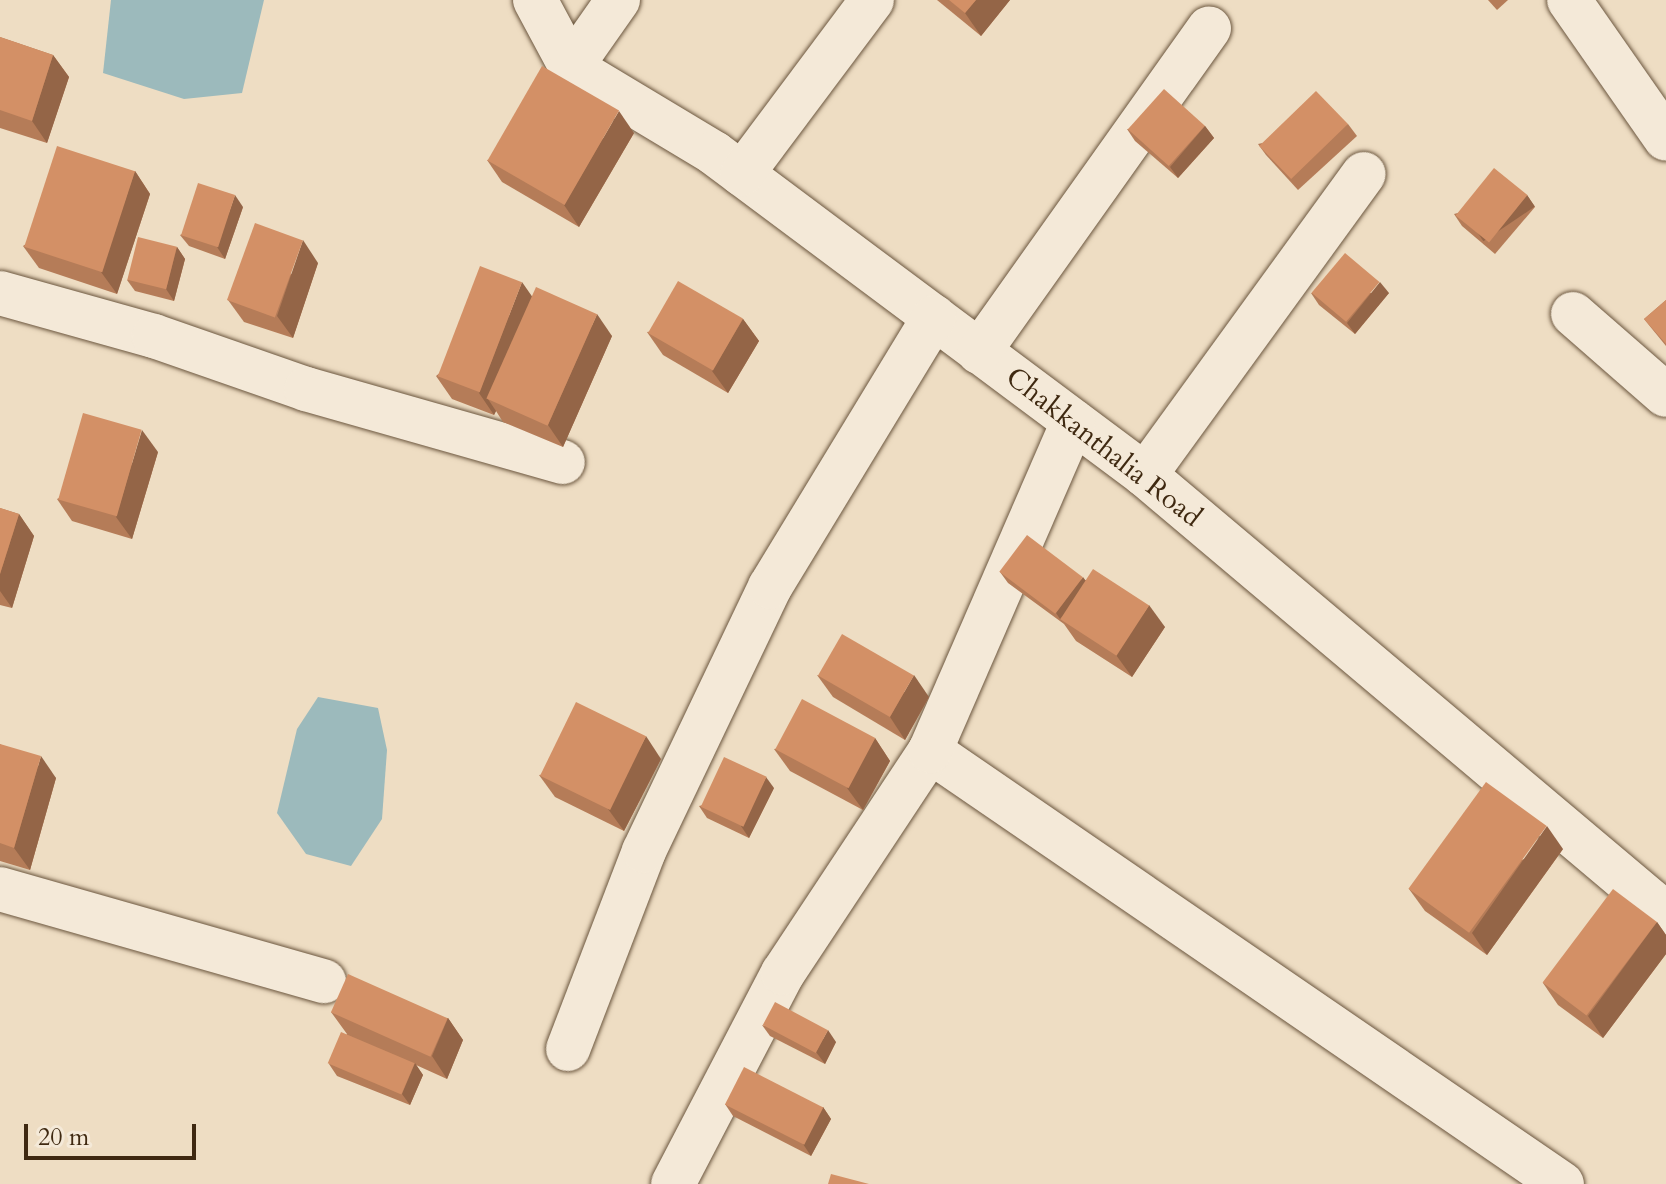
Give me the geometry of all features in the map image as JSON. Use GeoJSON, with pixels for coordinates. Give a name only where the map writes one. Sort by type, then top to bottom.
{"type":"FeatureCollection","features":[{"type":"Feature","properties":{"kind":"street","name":"Chakkanthalia Road"},"geometry":{"type":"LineString","coordinates":[[535,0],[571,67],[742,174],[1145,475],[1666,914]]}},
{"type":"Feature","properties":{"kind":"street"},"geometry":{"type":"LineString","coordinates":[[571,67],[618,0]]}},
{"type":"Feature","properties":{"kind":"street"},"geometry":{"type":"LineString","coordinates":[[742,174],[872,0]]}},
{"type":"Feature","properties":{"kind":"street"},"geometry":{"type":"LineString","coordinates":[[1569,0],[1666,139]]}},
{"type":"Feature","properties":{"kind":"street"},"geometry":{"type":"LineString","coordinates":[[979,352],[1209,28]]}},
{"type":"Feature","properties":{"kind":"street"},"geometry":{"type":"LineString","coordinates":[[1145,475],[1364,174]]}},
{"type":"Feature","properties":{"kind":"street"},"geometry":{"type":"LineString","coordinates":[[0,293],[154,336],[306,389],[563,462]]}},
{"type":"Feature","properties":{"kind":"street"},"geometry":{"type":"LineString","coordinates":[[1573,314],[1666,395]]}},
{"type":"Feature","properties":{"kind":"street"},"geometry":{"type":"LineString","coordinates":[[568,1049],[644,851],[770,587],[934,317]]}},
{"type":"Feature","properties":{"kind":"street"},"geometry":{"type":"LineString","coordinates":[[673,1184],[783,973],[930,751],[1073,422]]}},
{"type":"Feature","properties":{"kind":"street"},"geometry":{"type":"LineString","coordinates":[[930,751],[1562,1184]]}},
{"type":"Feature","properties":{"kind":"street"},"geometry":{"type":"LineString","coordinates":[[0,889],[324,981]]}},
{"type":"Feature","properties":{"kind":"water"},"geometry":{"type":"Polygon","coordinates":[[[111,0],[264,0],[242,93],[184,99],[103,73],[111,0]]]}},
{"type":"Feature","properties":{"kind":"water"},"geometry":{"type":"Polygon","coordinates":[[[318,697],[378,708],[387,750],[382,819],[351,866],[306,854],[277,813],[297,729],[318,697]]]}},
{"type":"Feature","properties":{"kind":"building"},"geometry":{"type":"Polygon","coordinates":[[[949,0],[976,0],[965,13],[949,0]]]}},
{"type":"Feature","properties":{"kind":"building"},"geometry":{"type":"Polygon","coordinates":[[[0,37],[53,55],[32,121],[0,110],[0,37]]]}},
{"type":"Feature","properties":{"kind":"building"},"geometry":{"type":"Polygon","coordinates":[[[542,66],[619,110],[565,205],[488,160],[542,66]]]}},
{"type":"Feature","properties":{"kind":"building"},"geometry":{"type":"Polygon","coordinates":[[[1164,89],[1205,126],[1169,166],[1128,129],[1164,89]]]}},
{"type":"Feature","properties":{"kind":"building"},"geometry":{"type":"Polygon","coordinates":[[[1316,91],[1348,124],[1291,179],[1259,146],[1316,91]]]}},
{"type":"Feature","properties":{"kind":"building"},"geometry":{"type":"Polygon","coordinates":[[[57,146],[135,171],[102,272],[24,247],[57,146]]]}},
{"type":"Feature","properties":{"kind":"building"},"geometry":{"type":"Polygon","coordinates":[[[1494,168],[1527,195],[1489,242],[1456,215],[1494,168]]]}},
{"type":"Feature","properties":{"kind":"building"},"geometry":{"type":"Polygon","coordinates":[[[198,183],[235,195],[218,247],[181,235],[198,183]]]}},
{"type":"Feature","properties":{"kind":"building"},"geometry":{"type":"Polygon","coordinates":[[[255,223],[303,240],[275,317],[227,300],[255,223]]]}},
{"type":"Feature","properties":{"kind":"building"},"geometry":{"type":"Polygon","coordinates":[[[138,237],[177,247],[166,289],[127,280],[138,237]]]}},
{"type":"Feature","properties":{"kind":"building"},"geometry":{"type":"Polygon","coordinates":[[[1345,253],[1379,282],[1346,322],[1312,293],[1345,253]]]}},
{"type":"Feature","properties":{"kind":"building"},"geometry":{"type":"Polygon","coordinates":[[[480,266],[522,282],[480,392],[438,376],[480,266]]]}},
{"type":"Feature","properties":{"kind":"building"},"geometry":{"type":"Polygon","coordinates":[[[678,281],[743,319],[713,370],[648,333],[678,281]]]}},
{"type":"Feature","properties":{"kind":"building"},"geometry":{"type":"Polygon","coordinates":[[[536,287],[597,314],[548,426],[486,398],[536,287]]]}},
{"type":"Feature","properties":{"kind":"building"},"geometry":{"type":"Polygon","coordinates":[[[1666,300],[1666,344],[1644,319],[1666,300]]]}},
{"type":"Feature","properties":{"kind":"building"},"geometry":{"type":"Polygon","coordinates":[[[83,413],[142,430],[117,516],[58,500],[83,413]]]}},
{"type":"Feature","properties":{"kind":"building"},"geometry":{"type":"Polygon","coordinates":[[[0,508],[19,514],[0,574],[0,508]]]}},
{"type":"Feature","properties":{"kind":"building"},"geometry":{"type":"Polygon","coordinates":[[[1027,535],[1083,577],[1055,614],[999,572],[1027,535]]]}},
{"type":"Feature","properties":{"kind":"building"},"geometry":{"type":"Polygon","coordinates":[[[1093,569],[1149,605],[1117,656],[1060,619],[1093,569]]]}},
{"type":"Feature","properties":{"kind":"building"},"geometry":{"type":"Polygon","coordinates":[[[842,634],[914,676],[890,717],[818,676],[842,634]]]}},
{"type":"Feature","properties":{"kind":"building"},"geometry":{"type":"Polygon","coordinates":[[[802,699],[875,738],[849,788],[775,749],[802,699]]]}},
{"type":"Feature","properties":{"kind":"building"},"geometry":{"type":"Polygon","coordinates":[[[576,702],[646,736],[610,810],[540,776],[576,702]]]}},
{"type":"Feature","properties":{"kind":"building"},"geometry":{"type":"Polygon","coordinates":[[[0,744],[41,756],[14,848],[0,843],[0,744]]]}},
{"type":"Feature","properties":{"kind":"building"},"geometry":{"type":"Polygon","coordinates":[[[724,757],[767,777],[743,827],[701,807],[724,757]]]}},
{"type":"Feature","properties":{"kind":"building"},"geometry":{"type":"Polygon","coordinates":[[[1486,782],[1547,826],[1469,933],[1408,889],[1486,782]]]}},
{"type":"Feature","properties":{"kind":"building"},"geometry":{"type":"Polygon","coordinates":[[[1613,889],[1657,922],[1587,1016],[1543,982],[1613,889]]]}},
{"type":"Feature","properties":{"kind":"building"},"geometry":{"type":"Polygon","coordinates":[[[348,974],[448,1018],[430,1057],[331,1012],[348,974]]]}},
{"type":"Feature","properties":{"kind":"building"},"geometry":{"type":"Polygon","coordinates":[[[775,1002],[828,1030],[816,1053],[763,1025],[775,1002]]]}},
{"type":"Feature","properties":{"kind":"building"},"geometry":{"type":"Polygon","coordinates":[[[341,1032],[415,1063],[401,1095],[328,1063],[341,1032]]]}},
{"type":"Feature","properties":{"kind":"building"},"geometry":{"type":"Polygon","coordinates":[[[744,1067],[823,1107],[804,1145],[725,1104],[744,1067]]]}},
{"type":"Feature","properties":{"kind":"building"},"geometry":{"type":"Polygon","coordinates":[[[831,1174],[869,1184],[828,1184],[831,1174]]]}}]}
